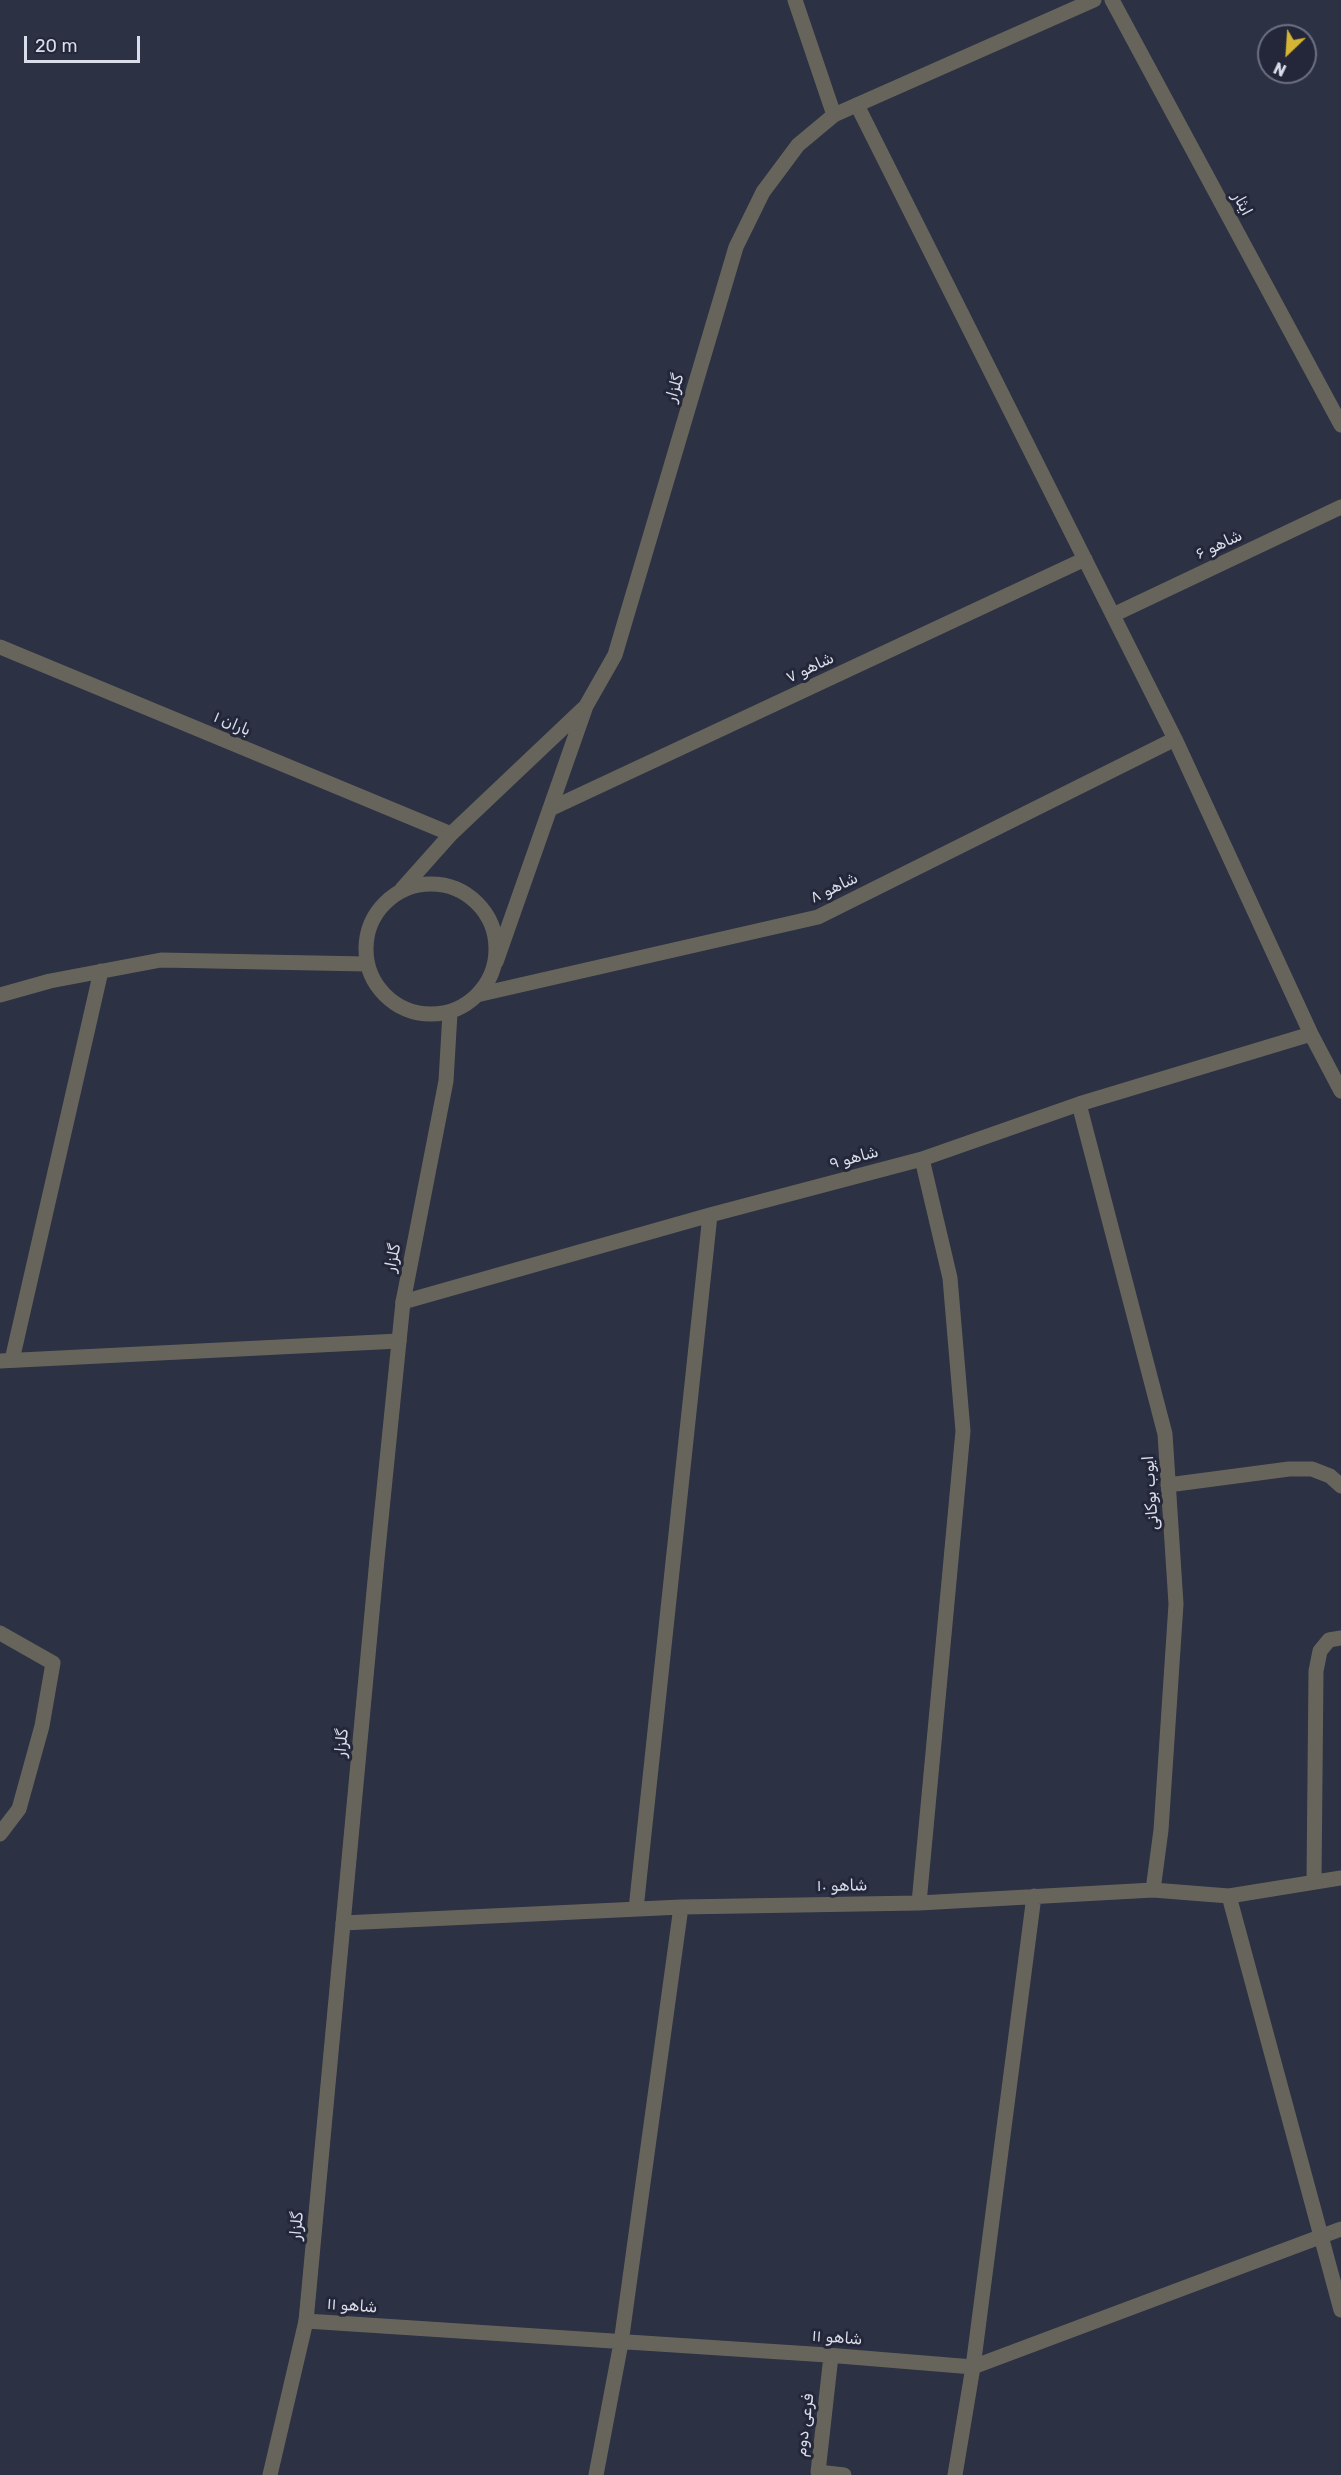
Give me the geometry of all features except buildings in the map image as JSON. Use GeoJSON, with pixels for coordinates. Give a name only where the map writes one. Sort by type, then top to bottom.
{"type":"FeatureCollection","features":[{"type":"Feature","properties":{"kind":"street"},"geometry":{"type":"LineString","coordinates":[[795,0],[834,116]]}},
{"type":"Feature","properties":{"kind":"street","name":"گلزار"},"geometry":{"type":"LineString","coordinates":[[496,962],[586,706],[615,655],[736,247],[763,192],[798,145],[834,116],[1094,0]]}},
{"type":"Feature","properties":{"kind":"street","name":"ایثار"},"geometry":{"type":"LineString","coordinates":[[1112,0],[1341,425]]}},
{"type":"Feature","properties":{"kind":"street"},"geometry":{"type":"LineString","coordinates":[[857,105],[1175,739],[1311,1034],[1341,1091]]}},
{"type":"Feature","properties":{"kind":"street","name":"شاهو ۶"},"geometry":{"type":"LineString","coordinates":[[1113,615],[1341,507]]}},
{"type":"Feature","properties":{"kind":"street","name":"شاهو ۷"},"geometry":{"type":"LineString","coordinates":[[550,808],[1085,559]]}},
{"type":"Feature","properties":{"kind":"street","name":"باران ۱"},"geometry":{"type":"LineString","coordinates":[[0,647],[451,834]]}},
{"type":"Feature","properties":{"kind":"street"},"geometry":{"type":"LineString","coordinates":[[402,889],[438,883],[472,897],[493,926],[496,962],[481,994],[450,1013],[414,1014],[383,995],[366,964],[366,935],[379,908],[402,889],[451,834],[586,706]]}},
{"type":"Feature","properties":{"kind":"street","name":"شاهو ۸"},"geometry":{"type":"LineString","coordinates":[[481,994],[818,917],[1175,739]]}},
{"type":"Feature","properties":{"kind":"street"},"geometry":{"type":"LineString","coordinates":[[0,994],[50,981],[161,960],[366,964]]}},
{"type":"Feature","properties":{"kind":"street"},"geometry":{"type":"LineString","coordinates":[[101,971],[6,1361],[399,1341]]}},
{"type":"Feature","properties":{"kind":"street","name":"گلزار"},"geometry":{"type":"LineString","coordinates":[[270,2475],[306,2321],[403,1302],[446,1081],[450,1013]]}},
{"type":"Feature","properties":{"kind":"street","name":"شاهو ۹"},"geometry":{"type":"LineString","coordinates":[[403,1302],[710,1215],[922,1159],[1079,1104],[1311,1034]]}},
{"type":"Feature","properties":{"kind":"street","name":"ایوب بوکانی"},"geometry":{"type":"LineString","coordinates":[[1079,1104],[1165,1434],[1176,1604],[1161,1830],[1153,1890]]}},
{"type":"Feature","properties":{"kind":"street"},"geometry":{"type":"LineString","coordinates":[[919,1903],[963,1431],[950,1278],[922,1159]]}},
{"type":"Feature","properties":{"kind":"street"},"geometry":{"type":"LineString","coordinates":[[636,1909],[710,1215]]}},
{"type":"Feature","properties":{"kind":"street"},"geometry":{"type":"LineString","coordinates":[[1168,1485],[1289,1468],[1312,1469],[1330,1476],[1341,1486]]}},
{"type":"Feature","properties":{"kind":"street"},"geometry":{"type":"LineString","coordinates":[[0,1633],[52,1663],[42,1726],[19,1809],[0,1834]]}},
{"type":"Feature","properties":{"kind":"street"},"geometry":{"type":"LineString","coordinates":[[1314,1882],[1316,1671],[1320,1651],[1329,1640],[1341,1638]]}},
{"type":"Feature","properties":{"kind":"street","name":"شاهو ۱۰"},"geometry":{"type":"LineString","coordinates":[[343,1923],[681,1907],[919,1903],[1153,1890],[1229,1896],[1341,1878]]}},
{"type":"Feature","properties":{"kind":"street"},"geometry":{"type":"LineString","coordinates":[[955,2475],[973,2367],[1034,1896]]}},
{"type":"Feature","properties":{"kind":"street"},"geometry":{"type":"LineString","coordinates":[[1229,1896],[1341,2310]]}},
{"type":"Feature","properties":{"kind":"street"},"geometry":{"type":"LineString","coordinates":[[596,2475],[621,2343],[681,1907]]}},
{"type":"Feature","properties":{"kind":"street","name":"شاهو ۱۱"},"geometry":{"type":"LineString","coordinates":[[306,2321],[973,2367],[1341,2229]]}},
{"type":"Feature","properties":{"kind":"street","name":"فرعی دوم"},"geometry":{"type":"LineString","coordinates":[[831,2356],[818,2472],[844,2475]]}}]}
